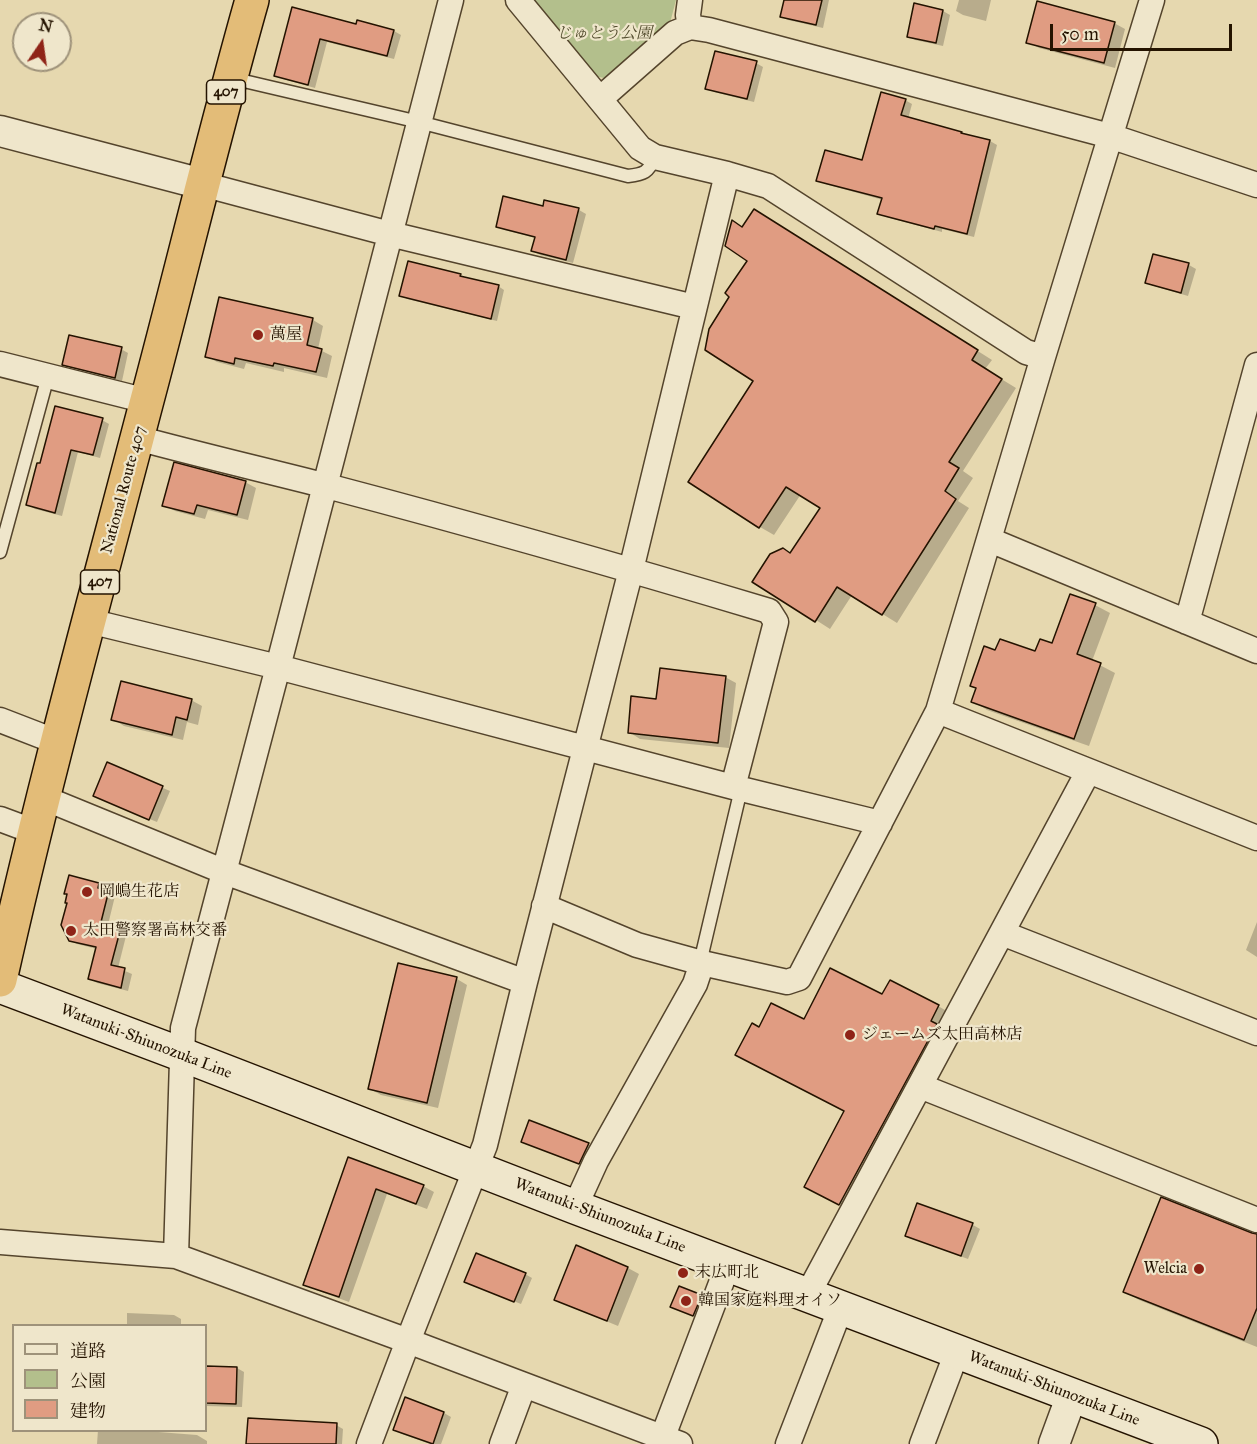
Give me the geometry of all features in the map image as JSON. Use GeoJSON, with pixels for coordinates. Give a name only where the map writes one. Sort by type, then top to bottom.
{"type":"FeatureCollection","features":[{"type":"Feature","properties":{"kind":"highway","name":"National Route 407"},"geometry":{"type":"LineString","coordinates":[[0,980],[57,742],[252,0]]}},
{"type":"Feature","properties":{"kind":"main road","name":"Watanuki-Shiunozuka Line"},"geometry":{"type":"LineString","coordinates":[[0,986],[1194,1443]]}},
{"type":"Feature","properties":{"kind":"street"},"geometry":{"type":"LineString","coordinates":[[176,1256],[183,1028],[451,0]]}},
{"type":"Feature","properties":{"kind":"street"},"geometry":{"type":"LineString","coordinates":[[518,0],[640,148],[655,157],[768,186],[1026,352],[1043,357]]}},
{"type":"Feature","properties":{"kind":"street"},"geometry":{"type":"LineString","coordinates":[[690,0],[688,15],[690,27]]}},
{"type":"Feature","properties":{"kind":"street"},"geometry":{"type":"LineString","coordinates":[[544,906],[637,945],[702,963],[787,982],[799,978],[938,711],[1152,0]]}},
{"type":"Feature","properties":{"kind":"street"},"geometry":{"type":"LineString","coordinates":[[600,99],[675,33],[690,27],[709,30],[1110,136],[1257,185]]}},
{"type":"Feature","properties":{"kind":"street"},"geometry":{"type":"LineString","coordinates":[[0,131],[390,234],[694,307]]}},
{"type":"Feature","properties":{"kind":"street"},"geometry":{"type":"LineString","coordinates":[[369,1444],[489,1130],[631,570],[727,174]]}},
{"type":"Feature","properties":{"kind":"street"},"geometry":{"type":"LineString","coordinates":[[0,364],[147,400]]}},
{"type":"Feature","properties":{"kind":"street"},"geometry":{"type":"LineString","coordinates":[[1187,622],[1257,365]]}},
{"type":"Feature","properties":{"kind":"street"},"geometry":{"type":"LineString","coordinates":[[137,438],[325,486],[631,570],[769,611],[776,622],[737,788]]}},
{"type":"Feature","properties":{"kind":"street"},"geometry":{"type":"LineString","coordinates":[[990,540],[1257,651]]}},
{"type":"Feature","properties":{"kind":"street"},"geometry":{"type":"LineString","coordinates":[[89,621],[278,667],[737,788],[880,823]]}},
{"type":"Feature","properties":{"kind":"street"},"geometry":{"type":"LineString","coordinates":[[938,711],[1257,838]]}},
{"type":"Feature","properties":{"kind":"street"},"geometry":{"type":"LineString","coordinates":[[0,720],[57,742]]}},
{"type":"Feature","properties":{"kind":"street"},"geometry":{"type":"LineString","coordinates":[[808,1294],[1088,772]]}},
{"type":"Feature","properties":{"kind":"street"},"geometry":{"type":"LineString","coordinates":[[44,798],[225,872],[525,982]]}},
{"type":"Feature","properties":{"kind":"street"},"geometry":{"type":"LineString","coordinates":[[0,819],[35,832]]}},
{"type":"Feature","properties":{"kind":"street"},"geometry":{"type":"LineString","coordinates":[[1002,933],[1257,1033]]}},
{"type":"Feature","properties":{"kind":"street"},"geometry":{"type":"LineString","coordinates":[[575,1207],[596,1161],[695,984],[702,963]]}},
{"type":"Feature","properties":{"kind":"street"},"geometry":{"type":"LineString","coordinates":[[920,1086],[1257,1220]]}},
{"type":"Feature","properties":{"kind":"street"},"geometry":{"type":"LineString","coordinates":[[0,1242],[176,1256],[408,1341],[668,1442],[728,1265]]}},
{"type":"Feature","properties":{"kind":"street"},"geometry":{"type":"LineString","coordinates":[[789,1444],[841,1306]]}},
{"type":"Feature","properties":{"kind":"street"},"geometry":{"type":"LineString","coordinates":[[922,1444],[957,1352]]}},
{"type":"Feature","properties":{"kind":"street"},"geometry":{"type":"LineString","coordinates":[[502,1444],[524,1385]]}},
{"type":"Feature","properties":{"kind":"street"},"geometry":{"type":"LineString","coordinates":[[1054,1444],[1072,1395]]}},
{"type":"Feature","properties":{"kind":"lane"},"geometry":{"type":"LineString","coordinates":[[230,78],[418,122],[628,176],[641,175],[650,168],[655,157]]}},
{"type":"Feature","properties":{"kind":"lane"},"geometry":{"type":"LineString","coordinates":[[0,552],[48,376]]}},
{"type":"Feature","properties":{"kind":"lane"},"geometry":{"type":"LineString","coordinates":[[702,963],[737,788]]}},
{"type":"Feature","properties":{"kind":"green space","name":"じゅとう公園"},"geometry":{"type":"Polygon","coordinates":[[[534,0],[676,0],[670,23],[604,78],[594,76],[534,0]]]}},
{"type":"Feature","properties":{"kind":"building"},"geometry":{"type":"Polygon","coordinates":[[[784,0],[822,0],[816,25],[780,17],[784,0]]]}},
{"type":"Feature","properties":{"kind":"building"},"geometry":{"type":"Polygon","coordinates":[[[1037,1],[1115,22],[1104,63],[1026,43],[1037,1]]]}},
{"type":"Feature","properties":{"kind":"building"},"geometry":{"type":"Polygon","coordinates":[[[914,3],[943,10],[936,43],[907,37],[914,3]]]}},
{"type":"Feature","properties":{"kind":"building"},"geometry":{"type":"Polygon","coordinates":[[[292,7],[356,24],[357,20],[394,30],[387,56],[320,39],[308,85],[274,76],[292,7]]]}},
{"type":"Feature","properties":{"kind":"building"},"geometry":{"type":"Polygon","coordinates":[[[715,51],[757,61],[747,99],[705,89],[715,51]]]}},
{"type":"Feature","properties":{"kind":"building"},"geometry":{"type":"Polygon","coordinates":[[[881,92],[906,99],[901,115],[990,140],[967,234],[935,226],[934,229],[877,214],[882,198],[816,181],[825,150],[862,160],[881,92]]]}},
{"type":"Feature","properties":{"kind":"building"},"geometry":{"type":"Polygon","coordinates":[[[503,196],[543,206],[544,200],[579,208],[566,260],[531,251],[535,237],[496,227],[503,196]]]}},
{"type":"Feature","properties":{"kind":"building"},"geometry":{"type":"Polygon","coordinates":[[[754,209],[978,350],[972,360],[1002,379],[949,462],[959,468],[945,491],[956,499],[882,615],[837,587],[815,622],[752,582],[770,554],[783,548],[790,553],[820,508],[786,487],[759,528],[688,482],[753,381],[705,350],[709,329],[729,297],[725,293],[747,261],[725,246],[732,220],[742,227],[754,209]]]}},
{"type":"Feature","properties":{"kind":"building"},"geometry":{"type":"Polygon","coordinates":[[[1153,254],[1189,263],[1181,293],[1145,283],[1153,254]]]}},
{"type":"Feature","properties":{"kind":"building"},"geometry":{"type":"Polygon","coordinates":[[[408,261],[499,285],[491,319],[399,296],[408,261]]]}},
{"type":"Feature","properties":{"kind":"building"},"geometry":{"type":"Polygon","coordinates":[[[219,297],[313,318],[307,345],[322,349],[316,372],[274,363],[273,366],[235,358],[234,364],[205,357],[219,297]]]}},
{"type":"Feature","properties":{"kind":"building"},"geometry":{"type":"Polygon","coordinates":[[[69,335],[122,347],[115,378],[62,365],[69,335]]]}},
{"type":"Feature","properties":{"kind":"building"},"geometry":{"type":"Polygon","coordinates":[[[55,406],[103,418],[93,455],[71,450],[55,513],[26,505],[55,406]]]}},
{"type":"Feature","properties":{"kind":"building"},"geometry":{"type":"Polygon","coordinates":[[[174,462],[246,481],[237,515],[197,505],[194,514],[162,506],[174,462]]]}},
{"type":"Feature","properties":{"kind":"building"},"geometry":{"type":"Polygon","coordinates":[[[1070,594],[1096,603],[1077,654],[1101,663],[1074,739],[971,702],[976,688],[970,686],[984,646],[995,650],[1000,639],[1035,651],[1040,639],[1052,643],[1070,594]]]}},
{"type":"Feature","properties":{"kind":"building"},"geometry":{"type":"Polygon","coordinates":[[[660,668],[726,676],[718,743],[628,733],[631,696],[656,699],[660,668]]]}},
{"type":"Feature","properties":{"kind":"building"},"geometry":{"type":"Polygon","coordinates":[[[121,681],[192,699],[187,720],[176,717],[172,735],[111,720],[121,681]]]}},
{"type":"Feature","properties":{"kind":"building"},"geometry":{"type":"Polygon","coordinates":[[[107,762],[163,786],[149,820],[93,796],[107,762]]]}},
{"type":"Feature","properties":{"kind":"building"},"geometry":{"type":"Polygon","coordinates":[[[69,875],[99,883],[98,888],[109,890],[100,926],[120,931],[111,965],[125,968],[121,988],[88,979],[96,947],[69,941],[61,925],[67,903],[65,903],[67,894],[64,894],[69,875]]]}},
{"type":"Feature","properties":{"kind":"building"},"geometry":{"type":"Polygon","coordinates":[[[398,963],[457,977],[427,1103],[368,1089],[398,963]]]}},
{"type":"Feature","properties":{"kind":"building"},"geometry":{"type":"Polygon","coordinates":[[[830,968],[882,994],[890,980],[939,1005],[931,1021],[937,1024],[839,1205],[804,1187],[844,1111],[735,1055],[752,1023],[759,1027],[771,1003],[804,1019],[830,968]]]}},
{"type":"Feature","properties":{"kind":"building"},"geometry":{"type":"Polygon","coordinates":[[[529,1120],[589,1143],[579,1164],[521,1142],[529,1120]]]}},
{"type":"Feature","properties":{"kind":"building"},"geometry":{"type":"Polygon","coordinates":[[[348,1157],[424,1185],[416,1204],[376,1189],[339,1297],[303,1285],[348,1157]]]}},
{"type":"Feature","properties":{"kind":"building"},"geometry":{"type":"Polygon","coordinates":[[[1161,1197],[1257,1234],[1257,1308],[1244,1340],[1123,1292],[1161,1197]]]}},
{"type":"Feature","properties":{"kind":"building"},"geometry":{"type":"Polygon","coordinates":[[[917,1203],[973,1223],[961,1256],[905,1236],[917,1203]]]}},
{"type":"Feature","properties":{"kind":"building"},"geometry":{"type":"Polygon","coordinates":[[[576,1245],[628,1267],[607,1321],[554,1300],[576,1245]]]}},
{"type":"Feature","properties":{"kind":"building"},"geometry":{"type":"Polygon","coordinates":[[[476,1253],[526,1273],[514,1302],[464,1282],[476,1253]]]}},
{"type":"Feature","properties":{"kind":"building","name":"韓国家庭料理オイソ"},"geometry":{"type":"Polygon","coordinates":[[[679,1286],[702,1295],[693,1316],[670,1307],[679,1286]]]}},
{"type":"Feature","properties":{"kind":"building"},"geometry":{"type":"Polygon","coordinates":[[[207,1366],[237,1367],[236,1404],[207,1403],[207,1366]]]}},
{"type":"Feature","properties":{"kind":"building"},"geometry":{"type":"Polygon","coordinates":[[[405,1397],[444,1412],[433,1444],[393,1430],[405,1397]]]}},
{"type":"Feature","properties":{"kind":"building"},"geometry":{"type":"Polygon","coordinates":[[[248,1418],[337,1423],[336,1444],[246,1444],[248,1418]]]}},
{"type":"Feature","properties":{"kind":"place","name":"萬屋"},"geometry":{"type":"Point","coordinates":[258,335]}},
{"type":"Feature","properties":{"kind":"place","name":"岡嶋生花店"},"geometry":{"type":"Point","coordinates":[87,892]}},
{"type":"Feature","properties":{"kind":"place","name":"太田警察署高林交番"},"geometry":{"type":"Point","coordinates":[71,931]}},
{"type":"Feature","properties":{"kind":"place","name":"ジェームズ太田高林店"},"geometry":{"type":"Point","coordinates":[850,1035]}},
{"type":"Feature","properties":{"kind":"place","name":"Welcia"},"geometry":{"type":"Point","coordinates":[1199,1269]}},
{"type":"Feature","properties":{"kind":"place","name":"末広町北"},"geometry":{"type":"Point","coordinates":[683,1273]}},
{"type":"Feature","properties":{"kind":"place","name":"韓国家庭料理オイソ"},"geometry":{"type":"Point","coordinates":[686,1301]}}]}
